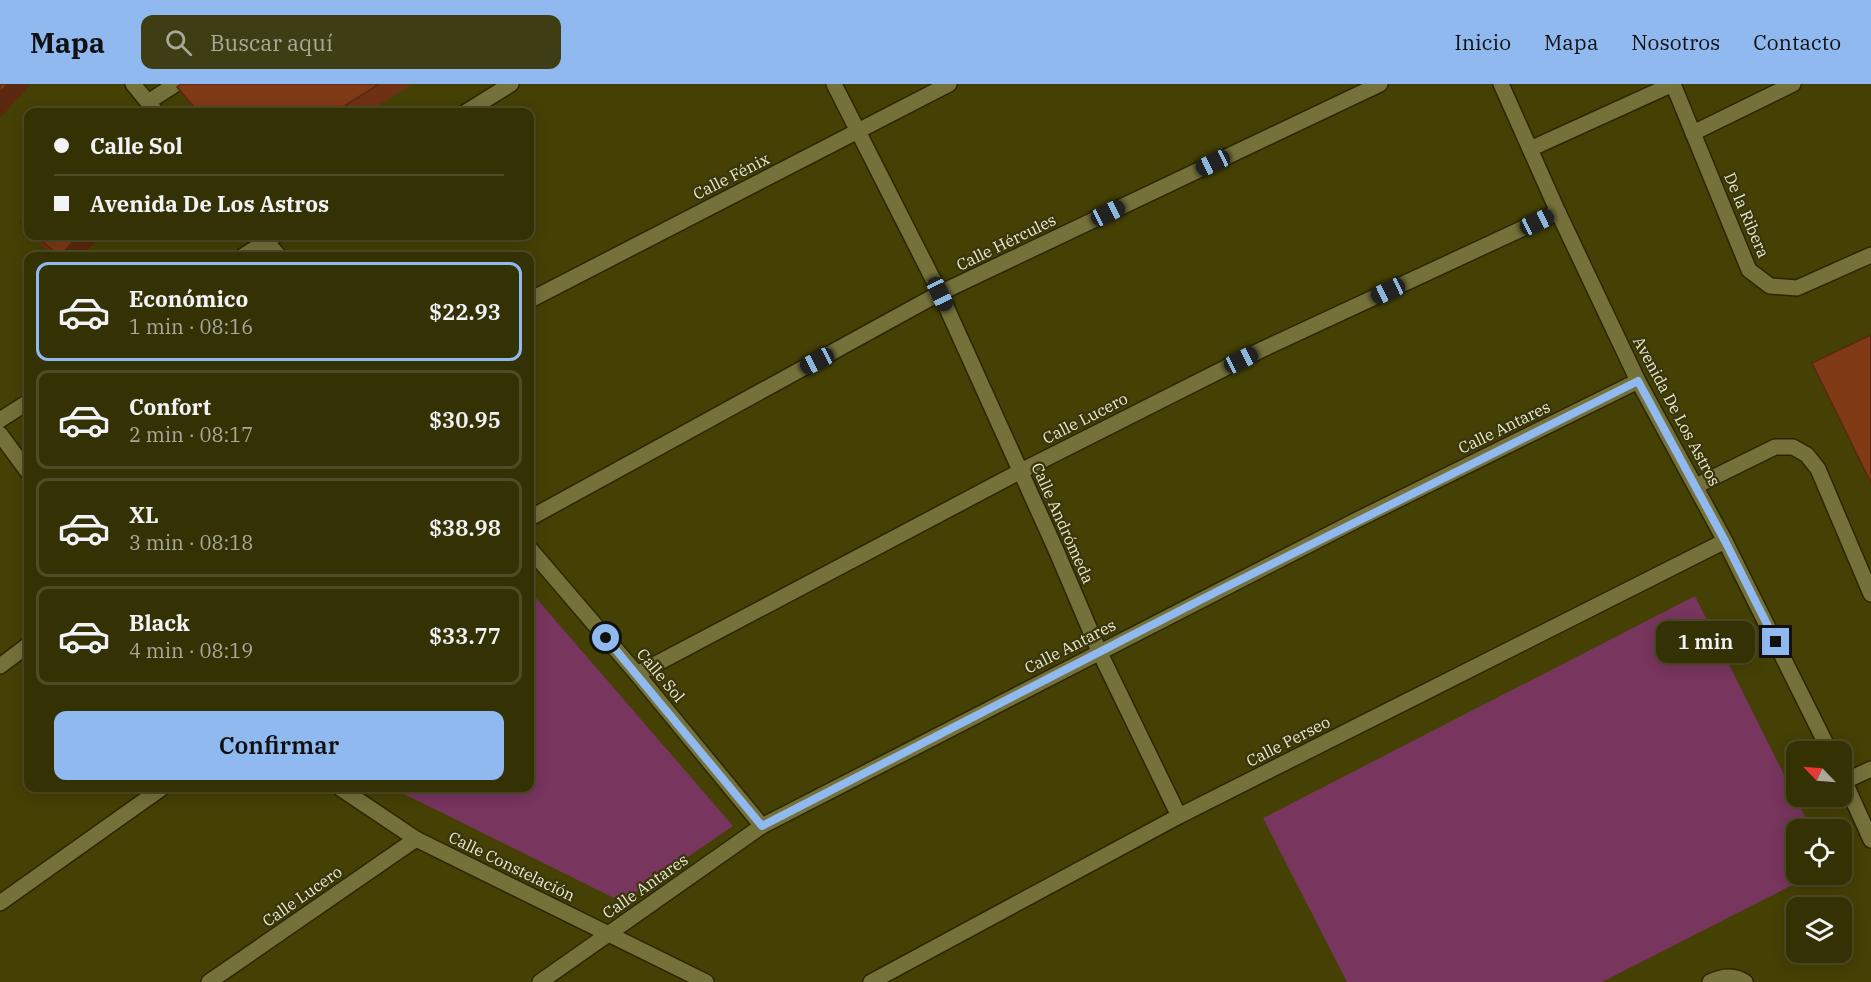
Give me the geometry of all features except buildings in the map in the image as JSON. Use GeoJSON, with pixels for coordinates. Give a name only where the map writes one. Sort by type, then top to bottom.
{"type":"FeatureCollection","features":[{"type":"Feature","properties":{"kind":"street"},"geometry":{"type":"LineString","coordinates":[[133,84],[152,107],[176,84]]}},
{"type":"Feature","properties":{"kind":"street"},"geometry":{"type":"LineString","coordinates":[[472,108],[511,84]]}},
{"type":"Feature","properties":{"kind":"street","name":"Calle Andrómeda"},"geometry":{"type":"LineString","coordinates":[[834,84],[940,294],[1021,471],[1099,651],[1179,816]]}},
{"type":"Feature","properties":{"kind":"street","name":"Calle Fénix"},"geometry":{"type":"LineString","coordinates":[[534,298],[949,84]]}},
{"type":"Feature","properties":{"kind":"street","name":"Calle Hércules"},"geometry":{"type":"LineString","coordinates":[[534,516],[940,294],[1380,84]]}},
{"type":"Feature","properties":{"kind":"street","name":"Avenida De Los Astros"},"geometry":{"type":"LineString","coordinates":[[1501,84],[1558,212],[1638,381],[1725,541],[1825,741]]}},
{"type":"Feature","properties":{"kind":"street"},"geometry":{"type":"LineString","coordinates":[[1530,149],[1673,84]]}},
{"type":"Feature","properties":{"kind":"street","name":"De la Ribera"},"geometry":{"type":"LineString","coordinates":[[1673,84],[1749,270],[1770,286],[1797,288],[1871,255]]}},
{"type":"Feature","properties":{"kind":"street"},"geometry":{"type":"LineString","coordinates":[[1693,133],[1793,84]]}},
{"type":"Feature","properties":{"kind":"street","name":"Calle Lucero"},"geometry":{"type":"LineString","coordinates":[[637,674],[1021,471],[1261,350],[1558,212]]}},
{"type":"Feature","properties":{"kind":"street"},"geometry":{"type":"LineString","coordinates":[[248,252],[263,240]]}},
{"type":"Feature","properties":{"kind":"street","name":"Calle Antares"},"geometry":{"type":"LineString","coordinates":[[540,982],[762,826],[1099,651],[1638,381]]}},
{"type":"Feature","properties":{"kind":"street"},"geometry":{"type":"LineString","coordinates":[[0,420],[24,405]]}},
{"type":"Feature","properties":{"kind":"street"},"geometry":{"type":"LineString","coordinates":[[0,434],[24,467]]}},
{"type":"Feature","properties":{"kind":"street"},"geometry":{"type":"LineString","coordinates":[[1696,486],[1775,447],[1793,447],[1808,455],[1818,469],[1871,594]]}},
{"type":"Feature","properties":{"kind":"street","name":"Calle Perseo"},"geometry":{"type":"LineString","coordinates":[[871,982],[1179,816],[1725,541]]}},
{"type":"Feature","properties":{"kind":"street","name":"Calle Sol"},"geometry":{"type":"LineString","coordinates":[[534,554],[762,826]]}},
{"type":"Feature","properties":{"kind":"street"},"geometry":{"type":"LineString","coordinates":[[0,666],[24,648]]}},
{"type":"Feature","properties":{"kind":"street"},"geometry":{"type":"LineString","coordinates":[[1852,775],[1871,769]]}},
{"type":"Feature","properties":{"kind":"street"},"geometry":{"type":"LineString","coordinates":[[0,903],[156,792]]}},
{"type":"Feature","properties":{"kind":"street","name":"Calle Constelación"},"geometry":{"type":"LineString","coordinates":[[346,792],[416,839],[706,982]]}},
{"type":"Feature","properties":{"kind":"street"},"geometry":{"type":"LineString","coordinates":[[1852,798],[1871,840]]}},
{"type":"Feature","properties":{"kind":"street","name":"Calle Lucero"},"geometry":{"type":"LineString","coordinates":[[209,982],[416,839]]}},
{"type":"Feature","properties":{"kind":"street"},"geometry":{"type":"LineString","coordinates":[[1710,982],[1719,977],[1737,976],[1746,982]]}},
{"type":"Feature","properties":{"kind":"shaded area"},"geometry":{"type":"Polygon","coordinates":[[[534,596],[733,826],[622,902],[400,792],[534,792],[534,596]]]}},
{"type":"Feature","properties":{"kind":"shaded area"},"geometry":{"type":"Polygon","coordinates":[[[1695,596],[1786,779],[1786,807],[1800,807],[1806,819],[1786,819],[1786,885],[1792,885],[1602,982],[1347,982],[1263,818],[1695,596]]]}},
{"type":"Feature","properties":{"kind":"route"},"geometry":{"type":"LineString","coordinates":[[606,638],[762,826],[1377,510],[1638,381],[1696,486],[1776,642]]}}]}
